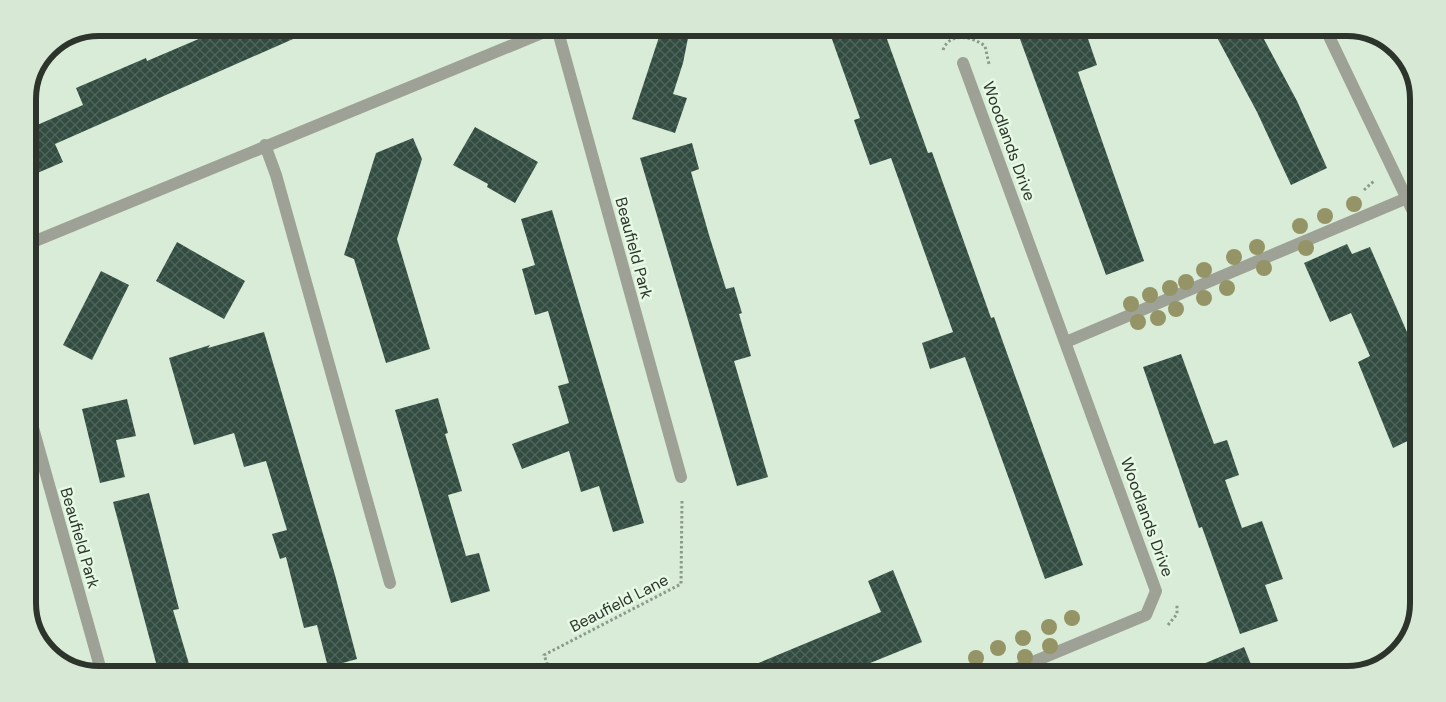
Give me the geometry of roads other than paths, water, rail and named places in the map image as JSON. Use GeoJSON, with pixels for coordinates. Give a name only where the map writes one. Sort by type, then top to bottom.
{"type":"FeatureCollection","features":[{"type":"Feature","properties":{"kind":"street","name":"Beaufield Park"},"geometry":{"type":"LineString","coordinates":[[36,241],[535,36]]}},
{"type":"Feature","properties":{"kind":"street","name":"Beaufield Park"},"geometry":{"type":"LineString","coordinates":[[557,36],[681,477]]}},
{"type":"Feature","properties":{"kind":"street"},"geometry":{"type":"LineString","coordinates":[[1329,36],[1410,205]]}},
{"type":"Feature","properties":{"kind":"street","name":"Woodlands Drive"},"geometry":{"type":"LineString","coordinates":[[963,63],[1156,591],[1146,615],[1023,666]]}},
{"type":"Feature","properties":{"kind":"street"},"geometry":{"type":"LineString","coordinates":[[265,146],[276,175],[390,583]]}},
{"type":"Feature","properties":{"kind":"street"},"geometry":{"type":"LineString","coordinates":[[1066,342],[1407,198]]}},
{"type":"Feature","properties":{"kind":"street","name":"Beaufield Park"},"geometry":{"type":"LineString","coordinates":[[36,439],[100,666]]}}]}
